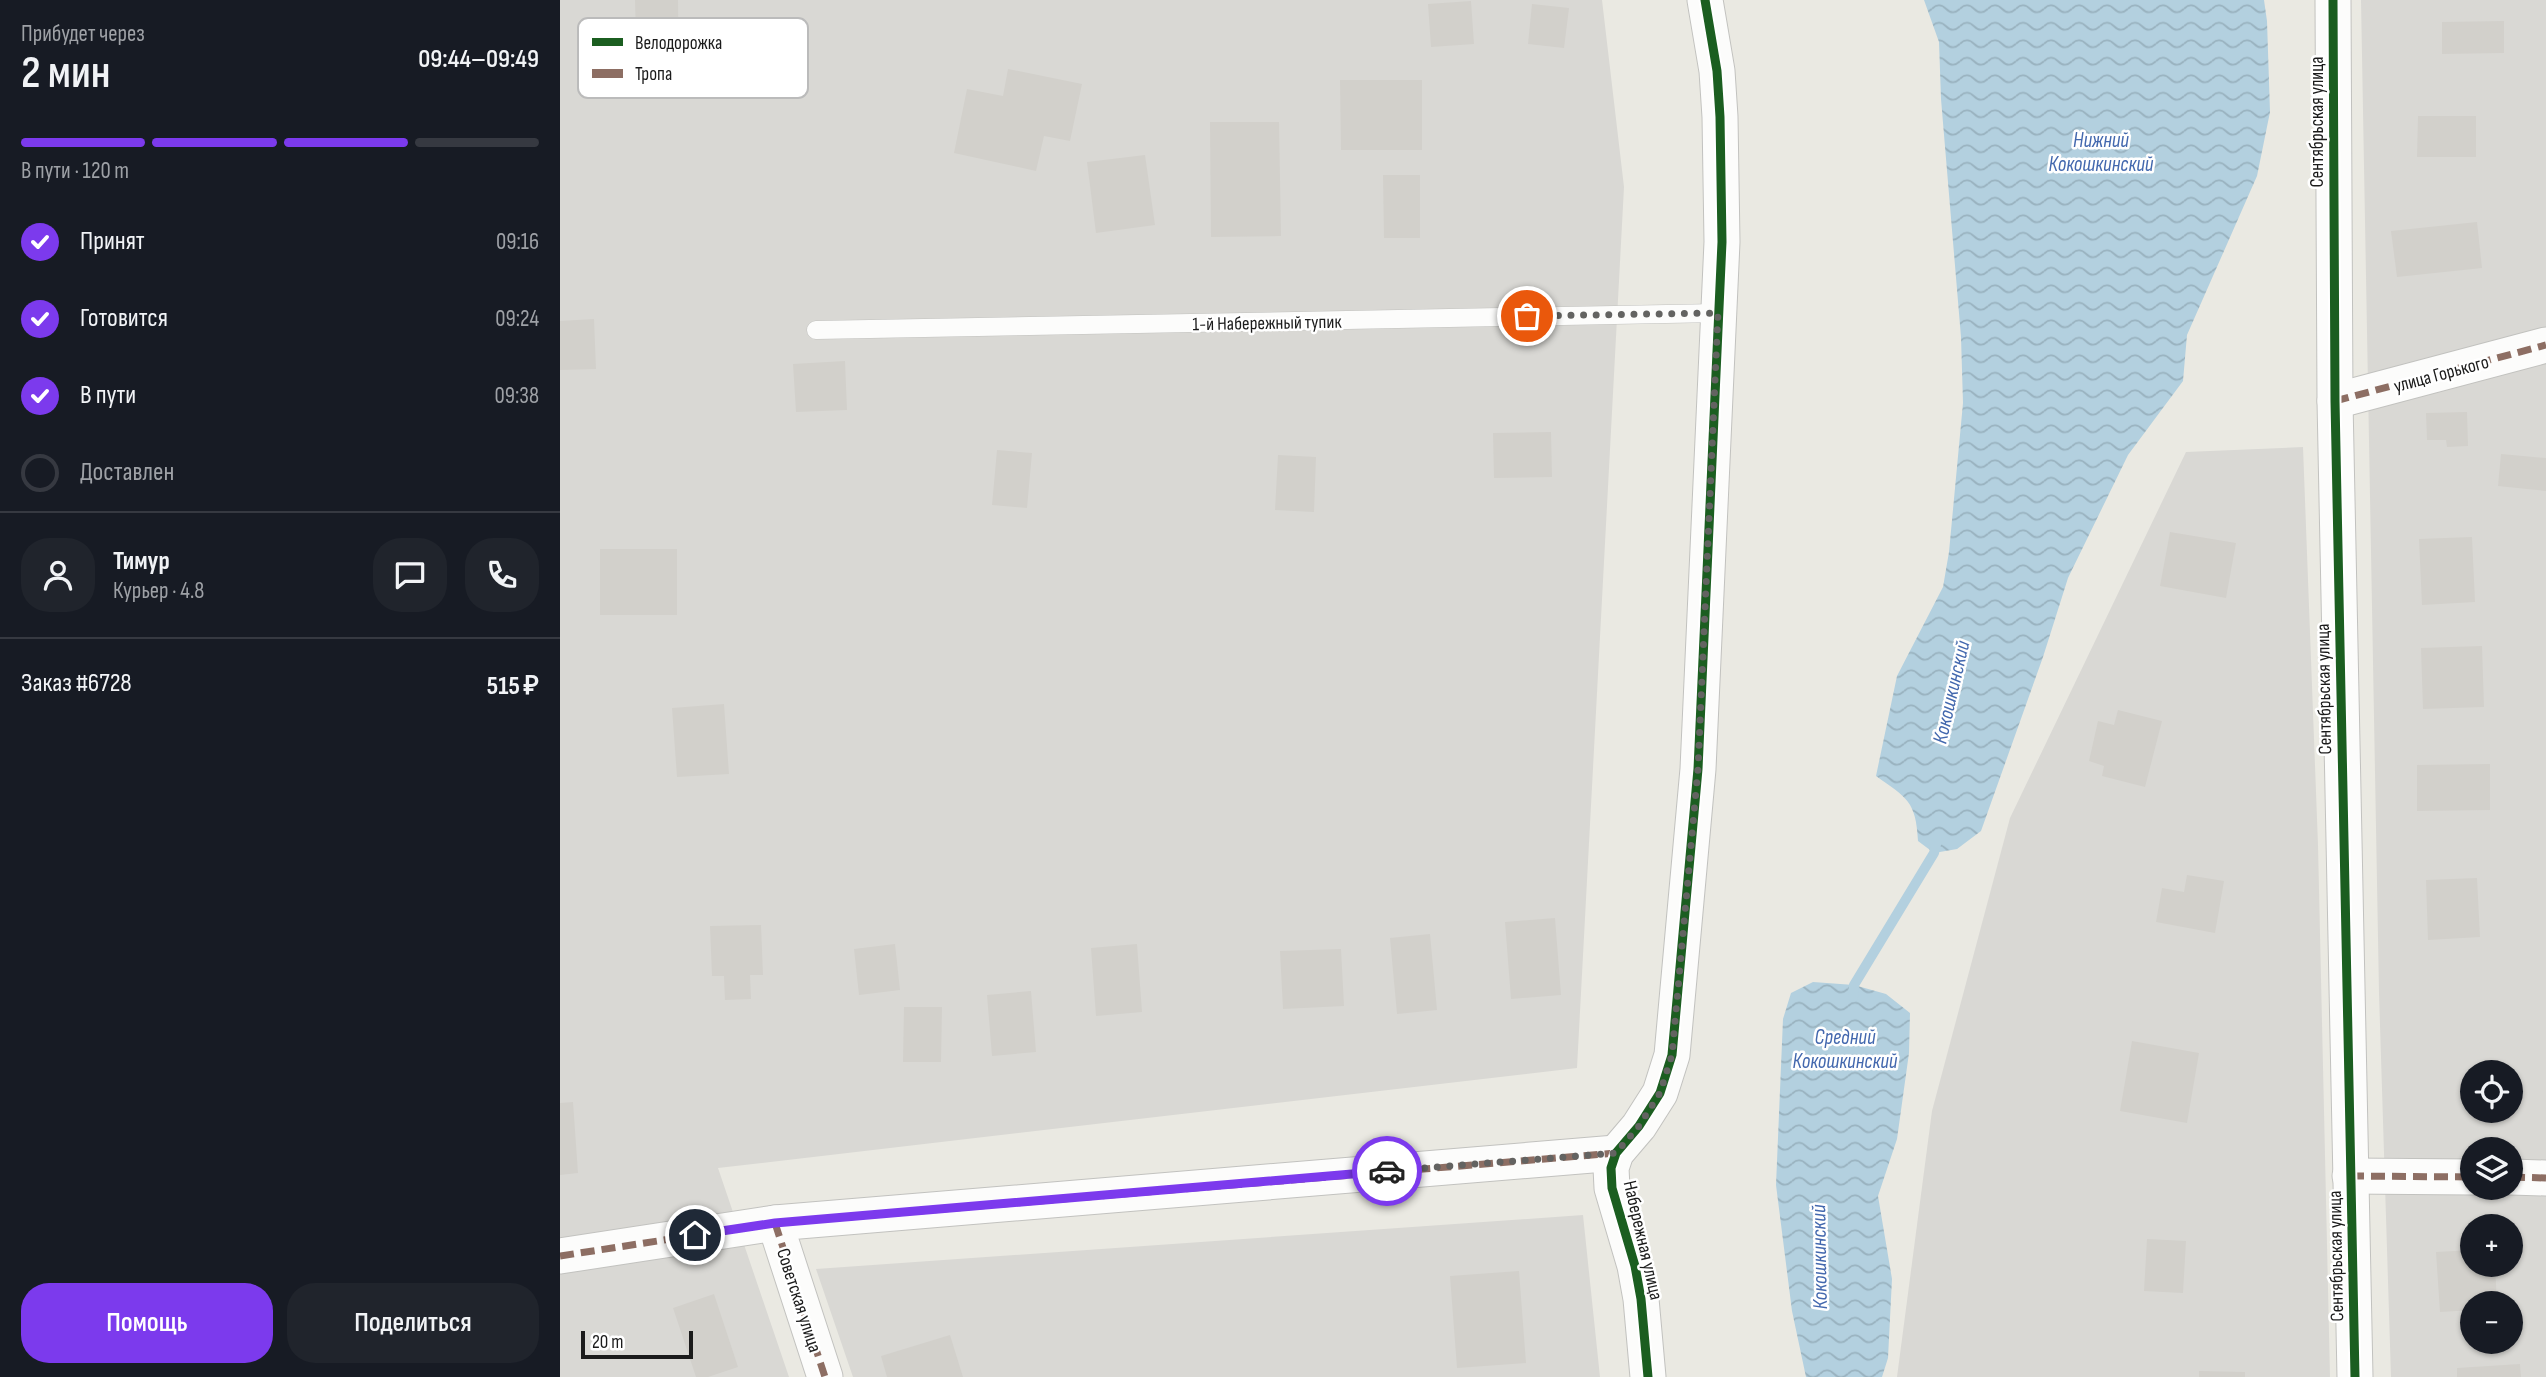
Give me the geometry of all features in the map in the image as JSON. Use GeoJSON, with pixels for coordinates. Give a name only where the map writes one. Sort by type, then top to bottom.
{"type":"FeatureCollection","features":[{"type":"Feature","properties":{"kind":"street"},"geometry":{"type":"LineString","coordinates":[[560,1256],[775,1223],[1616,1153],[1639,1126],[1660,1093],[1672,1055],[1698,769],[1722,242],[1717,71],[1704,0]]}},
{"type":"Feature","properties":{"kind":"street","name":"Сентябрьская улица"},"geometry":{"type":"LineString","coordinates":[[2333,0],[2335,401],[2355,1377]]}},
{"type":"Feature","properties":{"kind":"street","name":"улица Горького"},"geometry":{"type":"LineString","coordinates":[[2335,401],[2546,345]]}},
{"type":"Feature","properties":{"kind":"street","name":"Набережная улица"},"geometry":{"type":"LineString","coordinates":[[1616,1153],[1611,1168],[1612,1188],[1635,1266],[1641,1299],[1648,1377]]}},
{"type":"Feature","properties":{"kind":"street"},"geometry":{"type":"LineString","coordinates":[[2350,1176],[2460,1177]]}},
{"type":"Feature","properties":{"kind":"street"},"geometry":{"type":"LineString","coordinates":[[2523,1177],[2546,1178]]}},
{"type":"Feature","properties":{"kind":"street","name":"Советская улица"},"geometry":{"type":"LineString","coordinates":[[775,1223],[825,1377]]}},
{"type":"Feature","properties":{"kind":"lane","name":"1-й Набережный тупик"},"geometry":{"type":"LineString","coordinates":[[816,330],[1718,313]]}},
{"type":"Feature","properties":{"kind":"shaded area"},"geometry":{"type":"Polygon","coordinates":[[[560,0],[1602,0],[1624,187],[1577,1068],[718,1168],[789,1377],[560,1377],[560,0]]]}},
{"type":"Feature","properties":{"kind":"shaded area"},"geometry":{"type":"Polygon","coordinates":[[[2361,0],[2546,0],[2546,1377],[2391,1377],[2379,993],[2361,0]]]}},
{"type":"Feature","properties":{"kind":"shaded area"},"geometry":{"type":"Polygon","coordinates":[[[2303,447],[2318,845],[2330,1377],[1897,1377],[1932,1111],[2010,818],[2186,452],[2303,447]]]}},
{"type":"Feature","properties":{"kind":"shaded area"},"geometry":{"type":"Polygon","coordinates":[[[1583,1215],[1600,1377],[853,1377],[816,1269],[1583,1215]]]}},
{"type":"Feature","properties":{"kind":"water","name":"Нижний Кокошкинский"},"geometry":{"type":"Polygon","coordinates":[[[1924,0],[2264,0],[2270,112],[2257,176],[2187,335],[2183,381],[2128,455],[2068,578],[1981,831],[1957,849],[1934,853],[1918,841],[1915,817],[1908,802],[1876,776],[1897,676],[1943,587],[1949,552],[1963,403],[1961,337],[1941,99],[1939,42],[1924,0]]]}},
{"type":"Feature","properties":{"kind":"water","name":"Средний Кокошкинский"},"geometry":{"type":"Polygon","coordinates":[[[1813,982],[1854,985],[1886,994],[1910,1013],[1909,1053],[1897,1139],[1878,1196],[1892,1279],[1888,1358],[1882,1377],[1806,1377],[1792,1311],[1776,1185],[1783,1019],[1791,993],[1813,982]]]}},
{"type":"Feature","properties":{"kind":"building"},"geometry":{"type":"Polygon","coordinates":[[[635,0],[678,0],[678,18],[635,18],[635,0]]]}},
{"type":"Feature","properties":{"kind":"building"},"geometry":{"type":"Polygon","coordinates":[[[1471,1],[1474,44],[1431,47],[1428,4],[1471,1]]]}},
{"type":"Feature","properties":{"kind":"building"},"geometry":{"type":"Polygon","coordinates":[[[1532,4],[1569,8],[1564,48],[1528,44],[1532,4]]]}},
{"type":"Feature","properties":{"kind":"building"},"geometry":{"type":"Polygon","coordinates":[[[2504,21],[2504,53],[2442,54],[2442,22],[2504,21]]]}},
{"type":"Feature","properties":{"kind":"building"},"geometry":{"type":"Polygon","coordinates":[[[1008,69],[1082,84],[1070,141],[1044,136],[1036,171],[954,153],[967,89],[1003,96],[1008,69]]]}},
{"type":"Feature","properties":{"kind":"building"},"geometry":{"type":"Polygon","coordinates":[[[1340,80],[1422,80],[1422,150],[1341,150],[1340,80]]]}},
{"type":"Feature","properties":{"kind":"building"},"geometry":{"type":"Polygon","coordinates":[[[2418,116],[2476,116],[2476,157],[2417,157],[2418,116]]]}},
{"type":"Feature","properties":{"kind":"building"},"geometry":{"type":"Polygon","coordinates":[[[1210,122],[1279,122],[1281,236],[1211,237],[1210,122]]]}},
{"type":"Feature","properties":{"kind":"building"},"geometry":{"type":"Polygon","coordinates":[[[1145,155],[1155,225],[1096,233],[1087,162],[1145,155]]]}},
{"type":"Feature","properties":{"kind":"building"},"geometry":{"type":"Polygon","coordinates":[[[1383,175],[1420,175],[1420,238],[1384,238],[1383,175]]]}},
{"type":"Feature","properties":{"kind":"building"},"geometry":{"type":"Polygon","coordinates":[[[2477,222],[2482,268],[2397,277],[2391,231],[2477,222]]]}},
{"type":"Feature","properties":{"kind":"building"},"geometry":{"type":"Polygon","coordinates":[[[594,319],[596,369],[560,370],[560,321],[594,319]]]}},
{"type":"Feature","properties":{"kind":"building"},"geometry":{"type":"Polygon","coordinates":[[[845,361],[847,410],[796,412],[793,364],[845,361]]]}},
{"type":"Feature","properties":{"kind":"building"},"geometry":{"type":"Polygon","coordinates":[[[2467,412],[2468,446],[2447,447],[2446,440],[2427,440],[2426,413],[2467,412]]]}},
{"type":"Feature","properties":{"kind":"building"},"geometry":{"type":"Polygon","coordinates":[[[1551,432],[1552,477],[1494,478],[1493,433],[1551,432]]]}},
{"type":"Feature","properties":{"kind":"building"},"geometry":{"type":"Polygon","coordinates":[[[997,450],[1032,453],[1027,508],[992,505],[997,450]]]}},
{"type":"Feature","properties":{"kind":"building"},"geometry":{"type":"Polygon","coordinates":[[[2501,454],[2546,458],[2546,491],[2498,486],[2501,454]]]}},
{"type":"Feature","properties":{"kind":"building"},"geometry":{"type":"Polygon","coordinates":[[[1278,455],[1316,457],[1314,512],[1275,510],[1278,455]]]}},
{"type":"Feature","properties":{"kind":"building"},"geometry":{"type":"Polygon","coordinates":[[[2170,532],[2236,543],[2226,598],[2160,586],[2170,532]]]}},
{"type":"Feature","properties":{"kind":"building"},"geometry":{"type":"Polygon","coordinates":[[[2472,537],[2475,602],[2422,605],[2419,539],[2472,537]]]}},
{"type":"Feature","properties":{"kind":"building"},"geometry":{"type":"Polygon","coordinates":[[[600,549],[677,549],[677,615],[600,615],[600,549]]]}},
{"type":"Feature","properties":{"kind":"building"},"geometry":{"type":"Polygon","coordinates":[[[2482,646],[2484,707],[2423,709],[2421,648],[2482,646]]]}},
{"type":"Feature","properties":{"kind":"building"},"geometry":{"type":"Polygon","coordinates":[[[724,704],[729,774],[677,777],[672,708],[724,704]]]}},
{"type":"Feature","properties":{"kind":"building"},"geometry":{"type":"Polygon","coordinates":[[[2118,710],[2162,721],[2145,787],[2102,776],[2104,766],[2089,761],[2098,721],[2114,725],[2118,710]]]}},
{"type":"Feature","properties":{"kind":"building"},"geometry":{"type":"Polygon","coordinates":[[[2490,764],[2490,810],[2417,811],[2417,765],[2490,764]]]}},
{"type":"Feature","properties":{"kind":"building"},"geometry":{"type":"Polygon","coordinates":[[[2187,875],[2224,881],[2215,933],[2156,922],[2162,888],[2184,892],[2187,875]]]}},
{"type":"Feature","properties":{"kind":"building"},"geometry":{"type":"Polygon","coordinates":[[[2477,878],[2480,937],[2428,940],[2426,880],[2477,878]]]}},
{"type":"Feature","properties":{"kind":"building"},"geometry":{"type":"Polygon","coordinates":[[[1555,918],[1561,995],[1511,999],[1505,922],[1555,918]]]}},
{"type":"Feature","properties":{"kind":"building"},"geometry":{"type":"Polygon","coordinates":[[[761,925],[763,975],[750,975],[751,999],[725,1000],[724,976],[712,976],[710,926],[761,925]]]}},
{"type":"Feature","properties":{"kind":"building"},"geometry":{"type":"Polygon","coordinates":[[[1430,934],[1437,1010],[1397,1014],[1390,938],[1430,934]]]}},
{"type":"Feature","properties":{"kind":"building"},"geometry":{"type":"Polygon","coordinates":[[[895,944],[900,990],[859,995],[854,949],[895,944]]]}},
{"type":"Feature","properties":{"kind":"building"},"geometry":{"type":"Polygon","coordinates":[[[1137,944],[1142,1012],[1096,1016],[1091,948],[1137,944]]]}},
{"type":"Feature","properties":{"kind":"building"},"geometry":{"type":"Polygon","coordinates":[[[1341,949],[1344,1006],[1283,1009],[1280,951],[1341,949]]]}},
{"type":"Feature","properties":{"kind":"building"},"geometry":{"type":"Polygon","coordinates":[[[1031,991],[1036,1052],[992,1056],[987,995],[1031,991]]]}},
{"type":"Feature","properties":{"kind":"building"},"geometry":{"type":"Polygon","coordinates":[[[904,1007],[942,1007],[941,1062],[903,1062],[904,1007]]]}},
{"type":"Feature","properties":{"kind":"building"},"geometry":{"type":"Polygon","coordinates":[[[2132,1041],[2199,1053],[2187,1123],[2120,1111],[2132,1041]]]}},
{"type":"Feature","properties":{"kind":"building"},"geometry":{"type":"Polygon","coordinates":[[[573,1102],[578,1173],[560,1175],[560,1103],[573,1102]]]}},
{"type":"Feature","properties":{"kind":"building"},"geometry":{"type":"Polygon","coordinates":[[[2147,1239],[2186,1241],[2183,1293],[2144,1291],[2147,1239]]]}},
{"type":"Feature","properties":{"kind":"building"},"geometry":{"type":"Polygon","coordinates":[[[2460,1251],[2460,1277],[2496,1277],[2496,1291],[2460,1291],[2460,1311],[2440,1312],[2436,1252],[2460,1251]]]}},
{"type":"Feature","properties":{"kind":"building"},"geometry":{"type":"Polygon","coordinates":[[[1519,1271],[1526,1363],[1457,1368],[1450,1276],[1519,1271]]]}},
{"type":"Feature","properties":{"kind":"building"},"geometry":{"type":"Polygon","coordinates":[[[714,1294],[738,1367],[708,1377],[696,1377],[673,1308],[714,1294]]]}},
{"type":"Feature","properties":{"kind":"building"},"geometry":{"type":"Polygon","coordinates":[[[950,1335],[963,1377],[887,1377],[881,1356],[950,1335]]]}},
{"type":"Feature","properties":{"kind":"building"},"geometry":{"type":"Polygon","coordinates":[[[2520,1364],[2521,1377],[2457,1377],[2457,1368],[2520,1364]]]}},
{"type":"Feature","properties":{"kind":"building"},"geometry":{"type":"Polygon","coordinates":[[[2199,1371],[2245,1372],[2245,1377],[2199,1377],[2199,1371]]]}},
{"type":"Feature","properties":{"kind":"waterway","name":"Кокошкинский"},"geometry":{"type":"LineString","coordinates":[[1853,997],[1854,985],[1934,853],[1937,840]]}},
{"type":"Feature","properties":{"kind":"marked path"},"geometry":{"type":"LineString","coordinates":[[2335,401],[2546,345]]}},
{"type":"Feature","properties":{"kind":"marked path"},"geometry":{"type":"LineString","coordinates":[[560,1256],[775,1223],[1616,1153]]}},
{"type":"Feature","properties":{"kind":"marked path"},"geometry":{"type":"LineString","coordinates":[[2350,1176],[2460,1177]]}},
{"type":"Feature","properties":{"kind":"marked path"},"geometry":{"type":"LineString","coordinates":[[2523,1177],[2546,1178]]}},
{"type":"Feature","properties":{"kind":"marked path"},"geometry":{"type":"LineString","coordinates":[[775,1223],[825,1377]]}},
{"type":"Feature","properties":{"kind":"cycle path"},"geometry":{"type":"LineString","coordinates":[[1648,1377],[1641,1299],[1635,1266],[1612,1188],[1611,1168],[1616,1153],[1639,1126],[1660,1093],[1672,1055],[1698,769],[1722,242],[1717,71],[1705,0]]}},
{"type":"Feature","properties":{"kind":"cycle path"},"geometry":{"type":"LineString","coordinates":[[2333,0],[2335,401],[2355,1377]]}},
{"type":"Feature","properties":{"kind":"way so far"},"geometry":{"type":"LineString","coordinates":[[1387,1171],[1616,1153],[1639,1126],[1660,1093],[1672,1055],[1698,769],[1718,313],[1527,316]]}},
{"type":"Feature","properties":{"kind":"route"},"geometry":{"type":"LineString","coordinates":[[695,1235],[775,1223],[1387,1171]]}}]}
